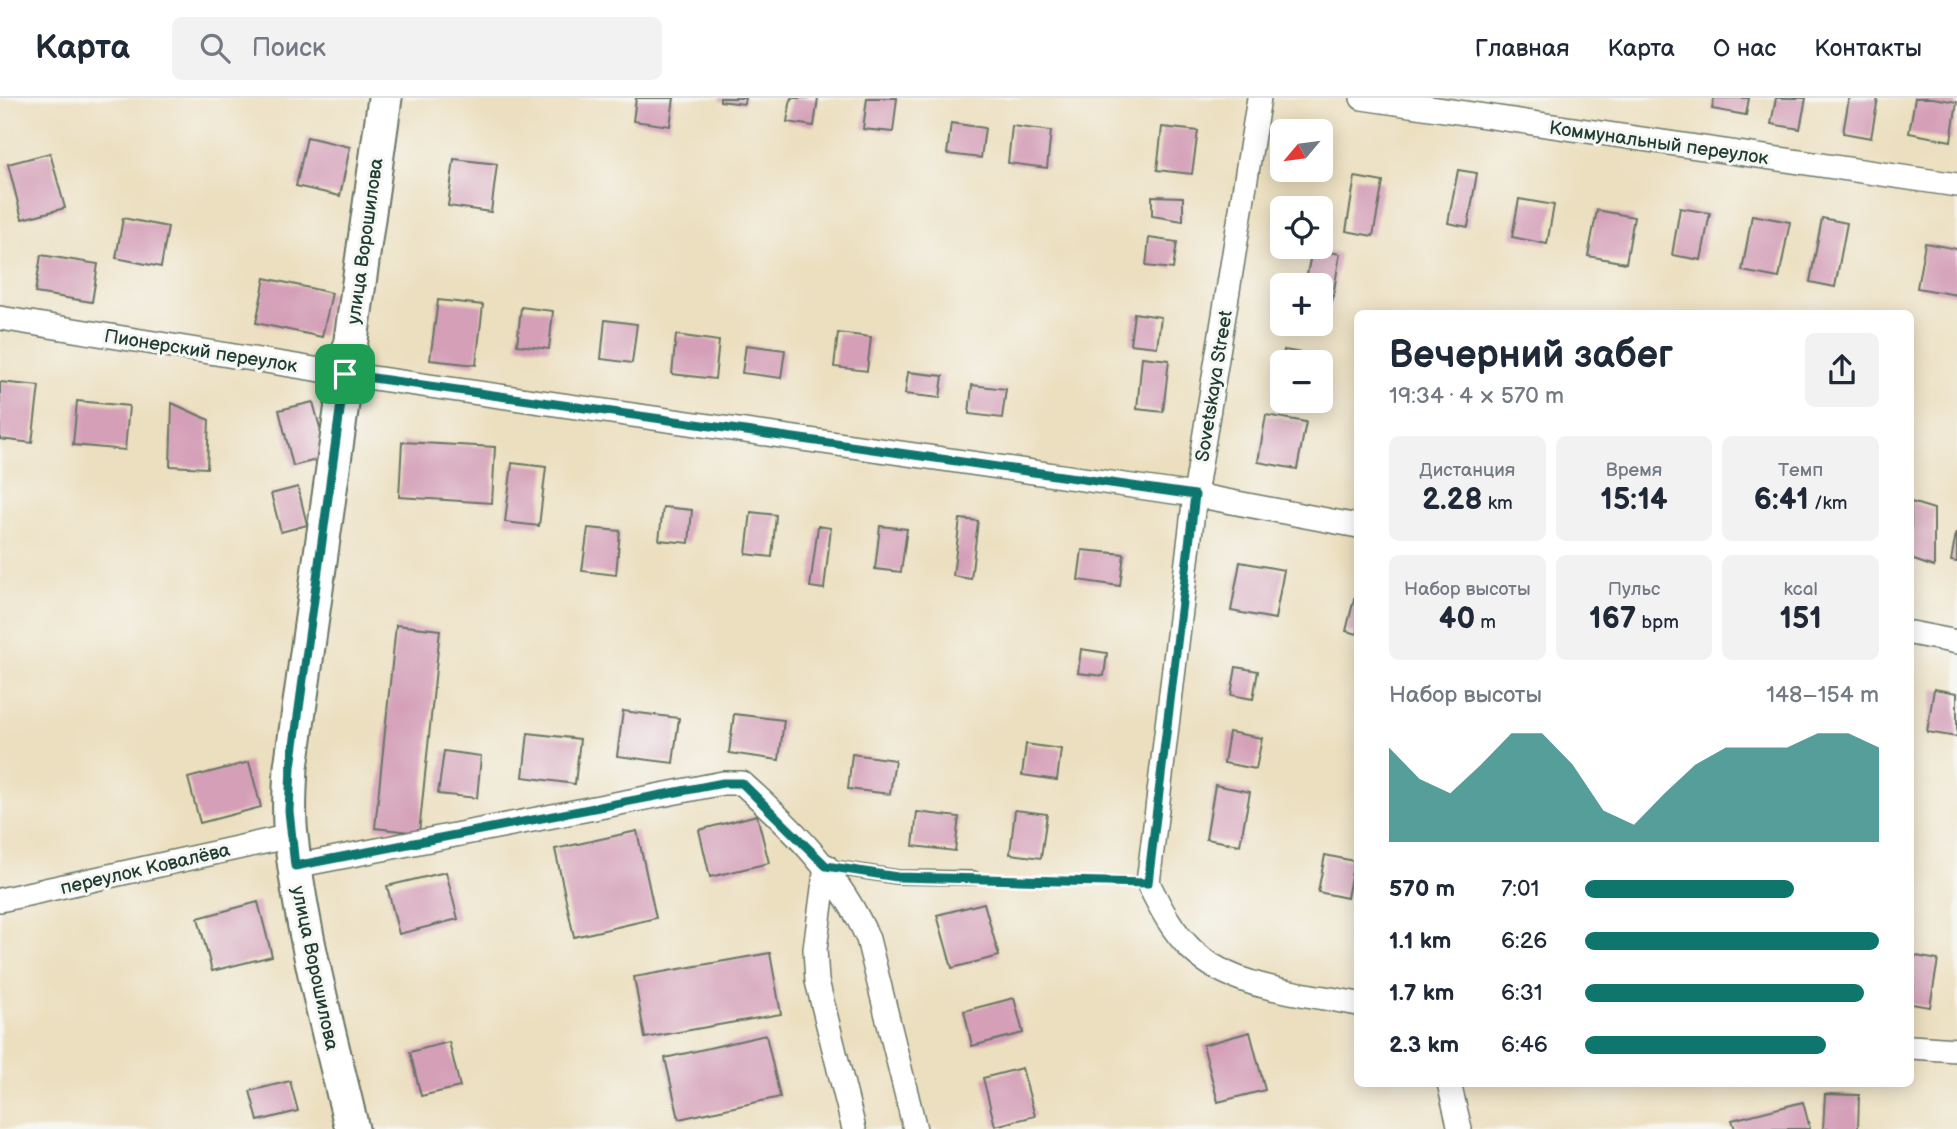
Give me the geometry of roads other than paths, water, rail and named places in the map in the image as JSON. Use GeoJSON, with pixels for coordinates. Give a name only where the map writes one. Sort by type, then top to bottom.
{"type":"FeatureCollection","features":[{"type":"Feature","properties":{"kind":"main road","name":"улица Ворошилова"},"geometry":{"type":"LineString","coordinates":[[352,1129],[314,965],[293,851],[291,767],[385,98]]}},
{"type":"Feature","properties":{"kind":"street","name":"Sovetskaya Street"},"geometry":{"type":"LineString","coordinates":[[1259,98],[1195,495],[1148,883],[1166,919],[1192,951],[1224,972],[1261,985],[1354,1003]]}},
{"type":"Feature","properties":{"kind":"street","name":"Коммунальный переулок"},"geometry":{"type":"LineString","coordinates":[[1362,98],[1957,185]]}},
{"type":"Feature","properties":{"kind":"street","name":"Пионерский переулок"},"geometry":{"type":"LineString","coordinates":[[0,318],[345,374],[1195,495],[1354,525]]}},
{"type":"Feature","properties":{"kind":"street"},"geometry":{"type":"LineString","coordinates":[[1914,634],[1957,642]]}},
{"type":"Feature","properties":{"kind":"street","name":"переулок Ковалёва"},"geometry":{"type":"LineString","coordinates":[[0,900],[723,783],[742,783],[826,866],[859,917],[868,939],[915,1129]]}},
{"type":"Feature","properties":{"kind":"street"},"geometry":{"type":"LineString","coordinates":[[826,866],[815,949],[817,981],[854,1129]]}},
{"type":"Feature","properties":{"kind":"street"},"geometry":{"type":"LineString","coordinates":[[1914,1047],[1957,1050]]}},
{"type":"Feature","properties":{"kind":"street"},"geometry":{"type":"LineString","coordinates":[[1450,1087],[1460,1129]]}},
{"type":"Feature","properties":{"kind":"lane"},"geometry":{"type":"LineString","coordinates":[[826,866],[897,877],[975,878]]}}]}
